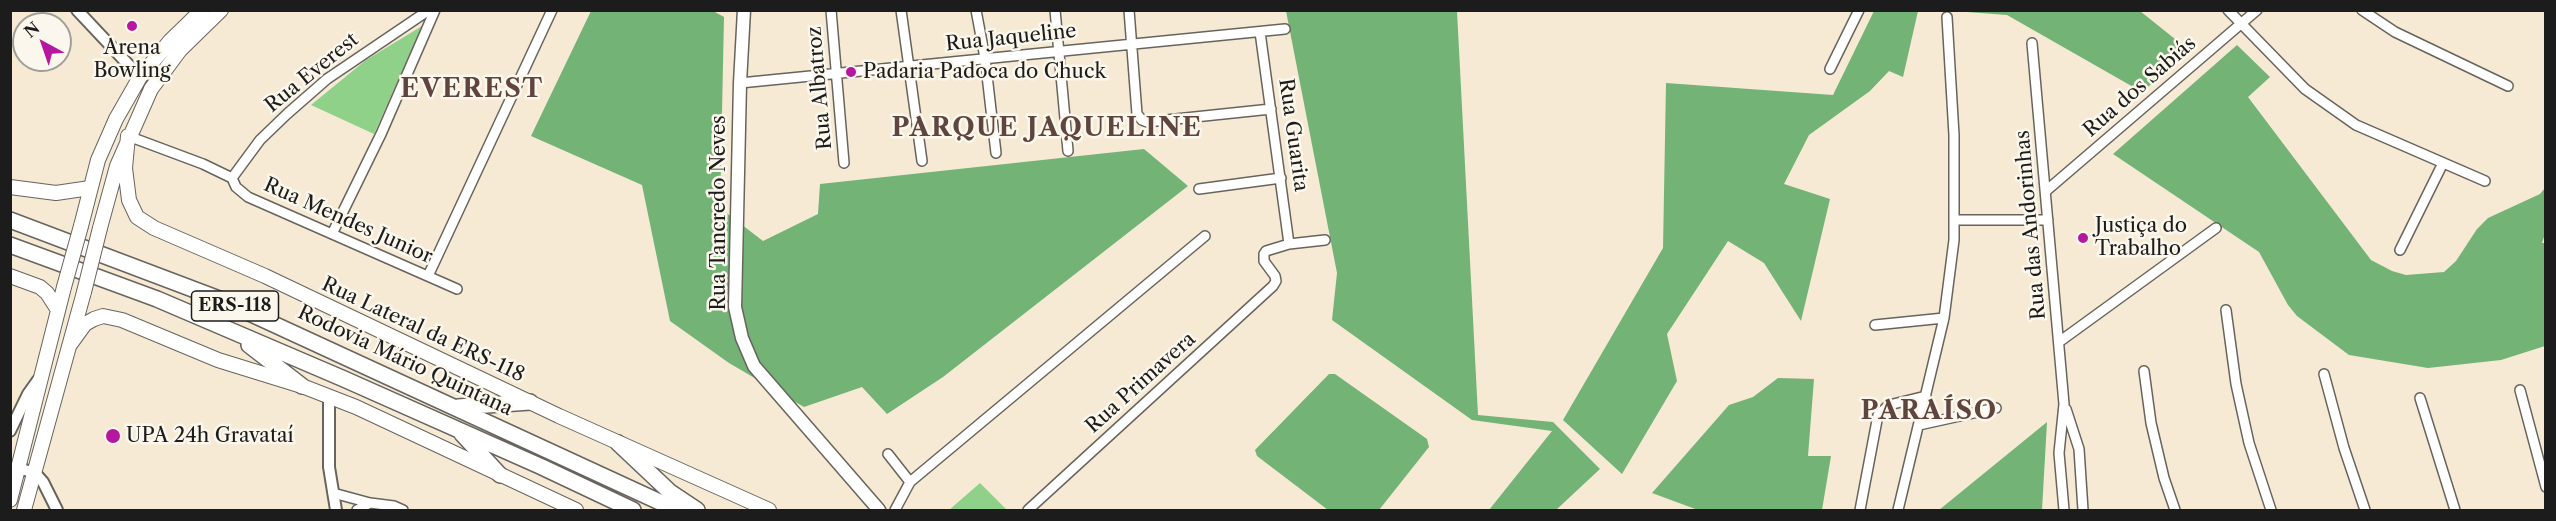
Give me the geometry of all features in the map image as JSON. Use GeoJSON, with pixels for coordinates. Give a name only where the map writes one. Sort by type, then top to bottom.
{"type":"FeatureCollection","features":[{"type":"Feature","properties":{"kind":"highway","name":"Rodovia Mário Quintana"},"geometry":{"type":"LineString","coordinates":[[10,220],[219,299],[677,510]]}},
{"type":"Feature","properties":{"kind":"highway","name":"Rodovia Mário Quintana"},"geometry":{"type":"LineString","coordinates":[[10,244],[157,299],[458,429],[633,510]]}},
{"type":"Feature","properties":{"kind":"highway"},"geometry":{"type":"LineString","coordinates":[[230,331],[302,386]]}},
{"type":"Feature","properties":{"kind":"highway"},"geometry":{"type":"LineString","coordinates":[[454,407],[530,402]]}},
{"type":"Feature","properties":{"kind":"highway"},"geometry":{"type":"LineString","coordinates":[[458,429],[500,475]]}},
{"type":"Feature","properties":{"kind":"highway"},"geometry":{"type":"LineString","coordinates":[[618,443],[670,492],[697,510]]}},
{"type":"Feature","properties":{"kind":"main road"},"geometry":{"type":"LineString","coordinates":[[10,500],[98,160],[116,119],[140,77],[170,41],[202,10]]}},
{"type":"Feature","properties":{"kind":"main road"},"geometry":{"type":"LineString","coordinates":[[24,510],[117,166],[128,136],[151,89],[180,50],[221,10]]}},
{"type":"Feature","properties":{"kind":"main road","name":"Rua Tancredo Neves"},"geometry":{"type":"LineString","coordinates":[[744,10],[740,82],[735,307],[742,338],[754,366],[879,510]]}},
{"type":"Feature","properties":{"kind":"main road","name":"Rua Lateral da ERS-118"},"geometry":{"type":"LineString","coordinates":[[128,136],[126,183],[129,200],[137,217],[154,228],[265,276],[618,443],[769,510]]}},
{"type":"Feature","properties":{"kind":"main road"},"geometry":{"type":"LineString","coordinates":[[10,187],[56,193],[90,188]]}},
{"type":"Feature","properties":{"kind":"main road"},"geometry":{"type":"LineString","coordinates":[[10,276],[40,288],[47,293],[58,310]]}},
{"type":"Feature","properties":{"kind":"main road"},"geometry":{"type":"LineString","coordinates":[[69,346],[86,324],[103,316],[122,320],[218,360],[329,396],[576,510]]}},
{"type":"Feature","properties":{"kind":"street"},"geometry":{"type":"LineString","coordinates":[[77,10],[140,77]]}},
{"type":"Feature","properties":{"kind":"street","name":"Rua Everest"},"geometry":{"type":"LineString","coordinates":[[232,178],[260,140],[319,86],[372,47],[429,10]]}},
{"type":"Feature","properties":{"kind":"street"},"geometry":{"type":"LineString","coordinates":[[332,234],[381,134],[435,10]]}},
{"type":"Feature","properties":{"kind":"street"},"geometry":{"type":"LineString","coordinates":[[428,276],[552,10]]}},
{"type":"Feature","properties":{"kind":"street","name":"Rua Albatroz"},"geometry":{"type":"LineString","coordinates":[[831,10],[844,163]]}},
{"type":"Feature","properties":{"kind":"street"},"geometry":{"type":"LineString","coordinates":[[901,10],[922,161]]}},
{"type":"Feature","properties":{"kind":"street"},"geometry":{"type":"LineString","coordinates":[[976,10],[985,58],[996,153]]}},
{"type":"Feature","properties":{"kind":"street"},"geometry":{"type":"LineString","coordinates":[[1055,10],[1068,151]]}},
{"type":"Feature","properties":{"kind":"street"},"geometry":{"type":"LineString","coordinates":[[1129,10],[1137,114],[1142,120],[1148,122],[1271,109]]}},
{"type":"Feature","properties":{"kind":"street"},"geometry":{"type":"LineString","coordinates":[[1830,69],[1860,10]]}},
{"type":"Feature","properties":{"kind":"street"},"geometry":{"type":"LineString","coordinates":[[2228,10],[2240,25],[2305,89],[2356,125],[2485,181]]}},
{"type":"Feature","properties":{"kind":"street","name":"Rua dos Sabiás"},"geometry":{"type":"LineString","coordinates":[[2046,191],[2257,10]]}},
{"type":"Feature","properties":{"kind":"street"},"geometry":{"type":"LineString","coordinates":[[2362,10],[2395,32],[2508,86]]}},
{"type":"Feature","properties":{"kind":"street"},"geometry":{"type":"LineString","coordinates":[[1898,510],[1944,318],[1954,240],[1954,135],[1947,17]]}},
{"type":"Feature","properties":{"kind":"street","name":"Rua Jaqueline"},"geometry":{"type":"LineString","coordinates":[[740,82],[1285,29]]}},
{"type":"Feature","properties":{"kind":"street","name":"Rua Guarita"},"geometry":{"type":"LineString","coordinates":[[1260,32],[1289,243]]}},
{"type":"Feature","properties":{"kind":"street","name":"Rua das Andorinhas"},"geometry":{"type":"LineString","coordinates":[[2032,43],[2064,404]]}},
{"type":"Feature","properties":{"kind":"street"},"geometry":{"type":"LineString","coordinates":[[128,136],[203,164],[232,178]]}},
{"type":"Feature","properties":{"kind":"street"},"geometry":{"type":"LineString","coordinates":[[2400,250],[2443,163]]}},
{"type":"Feature","properties":{"kind":"street","name":"Rua Mendes Junior"},"geometry":{"type":"LineString","coordinates":[[232,178],[236,187],[248,197],[457,289]]}},
{"type":"Feature","properties":{"kind":"street"},"geometry":{"type":"LineString","coordinates":[[1199,189],[1281,178]]}},
{"type":"Feature","properties":{"kind":"street"},"geometry":{"type":"LineString","coordinates":[[1954,220],[2048,220]]}},
{"type":"Feature","properties":{"kind":"street"},"geometry":{"type":"LineString","coordinates":[[2059,342],[2216,228]]}},
{"type":"Feature","properties":{"kind":"street"},"geometry":{"type":"LineString","coordinates":[[895,510],[910,482],[1205,236]]}},
{"type":"Feature","properties":{"kind":"street"},"geometry":{"type":"LineString","coordinates":[[1289,243],[1325,240]]}},
{"type":"Feature","properties":{"kind":"street","name":"Rua Primavera"},"geometry":{"type":"LineString","coordinates":[[1028,510],[1269,289],[1276,280],[1264,261],[1264,254],[1270,249],[1289,243]]}},
{"type":"Feature","properties":{"kind":"street"},"geometry":{"type":"LineString","coordinates":[[2226,310],[2236,384],[2249,443],[2271,510]]}},
{"type":"Feature","properties":{"kind":"street"},"geometry":{"type":"LineString","coordinates":[[1875,325],[1944,318]]}},
{"type":"Feature","properties":{"kind":"street"},"geometry":{"type":"LineString","coordinates":[[2144,371],[2151,423],[2164,478],[2175,510]]}},
{"type":"Feature","properties":{"kind":"street"},"geometry":{"type":"LineString","coordinates":[[2324,374],[2344,448],[2365,510]]}},
{"type":"Feature","properties":{"kind":"street"},"geometry":{"type":"LineString","coordinates":[[10,431],[28,394],[42,375]]}},
{"type":"Feature","properties":{"kind":"street"},"geometry":{"type":"LineString","coordinates":[[2520,390],[2546,487]]}},
{"type":"Feature","properties":{"kind":"street"},"geometry":{"type":"LineString","coordinates":[[329,396],[328,444],[336,510]]}},
{"type":"Feature","properties":{"kind":"street"},"geometry":{"type":"LineString","coordinates":[[1860,510],[1878,415],[1889,405],[1926,396]]}},
{"type":"Feature","properties":{"kind":"street"},"geometry":{"type":"LineString","coordinates":[[2420,398],[2455,510]]}},
{"type":"Feature","properties":{"kind":"street"},"geometry":{"type":"LineString","coordinates":[[2064,404],[2059,453],[2064,510]]}},
{"type":"Feature","properties":{"kind":"street"},"geometry":{"type":"LineString","coordinates":[[2064,404],[2079,449],[2083,510]]}},
{"type":"Feature","properties":{"kind":"street"},"geometry":{"type":"LineString","coordinates":[[1919,425],[1996,408]]}},
{"type":"Feature","properties":{"kind":"street"},"geometry":{"type":"LineString","coordinates":[[888,454],[910,482]]}},
{"type":"Feature","properties":{"kind":"street"},"geometry":{"type":"LineString","coordinates":[[18,468],[35,472],[44,482],[57,510]]}},
{"type":"Feature","properties":{"kind":"street"},"geometry":{"type":"LineString","coordinates":[[333,493],[403,510]]}},
{"type":"Feature","properties":{"kind":"street"},"geometry":{"type":"LineString","coordinates":[[357,510],[370,503]]}},
{"type":"Feature","properties":{"kind":"green space"},"geometry":{"type":"Polygon","coordinates":[[[591,11],[713,11],[724,17],[720,208],[763,241],[818,214],[820,184],[1144,149],[1188,186],[943,377],[887,414],[862,387],[804,407],[729,363],[670,321],[642,185],[531,136],[591,11]]]}},
{"type":"Feature","properties":{"kind":"green space"},"geometry":{"type":"Polygon","coordinates":[[[1286,11],[1457,11],[1478,415],[1553,422],[1600,469],[1556,510],[1489,510],[1552,431],[1472,420],[1332,320],[1337,273],[1286,11]]]}},
{"type":"Feature","properties":{"kind":"green space"},"geometry":{"type":"Polygon","coordinates":[[[1874,11],[1918,11],[1903,77],[1889,71],[1870,91],[1809,135],[1784,184],[1830,199],[1801,321],[1764,263],[1728,241],[1667,334],[1677,381],[1622,474],[1563,420],[1663,248],[1666,83],[1833,95],[1874,11]]]}},
{"type":"Feature","properties":{"kind":"green space"},"geometry":{"type":"Polygon","coordinates":[[[1953,11],[2140,11],[2190,51],[2142,92],[2007,15],[1953,11]]]}},
{"type":"Feature","properties":{"kind":"green space"},"geometry":{"type":"Polygon","coordinates":[[[422,26],[374,134],[311,105],[366,60],[422,26]]]}},
{"type":"Feature","properties":{"kind":"green space"},"geometry":{"type":"Polygon","coordinates":[[[2237,45],[2270,77],[2248,97],[2371,260],[2392,271],[2406,275],[2444,272],[2456,261],[2477,229],[2488,218],[2540,194],[2545,188],[2545,234],[2542,243],[2546,243],[2545,346],[2501,360],[2428,368],[2349,355],[2297,316],[2288,305],[2259,252],[2113,154],[2237,45]]]}},
{"type":"Feature","properties":{"kind":"green space"},"geometry":{"type":"Polygon","coordinates":[[[1329,374],[1335,374],[1427,439],[1429,447],[1379,510],[1328,510],[1257,456],[1255,450],[1329,374]]]}},
{"type":"Feature","properties":{"kind":"green space"},"geometry":{"type":"Polygon","coordinates":[[[1778,378],[1814,379],[1808,456],[1831,456],[1822,510],[1698,510],[1652,493],[1729,405],[1753,397],[1778,378]]]}},
{"type":"Feature","properties":{"kind":"green space"},"geometry":{"type":"Polygon","coordinates":[[[2047,422],[2042,510],[1939,510],[2047,422]]]}},
{"type":"Feature","properties":{"kind":"green space"},"geometry":{"type":"Polygon","coordinates":[[[980,483],[1007,510],[949,510],[980,483]]]}},
{"type":"Feature","properties":{"kind":"place","name":"Arena Bowling"},"geometry":{"type":"Point","coordinates":[132,26]}},
{"type":"Feature","properties":{"kind":"place","name":"Padaria Padoca do Chuck"},"geometry":{"type":"Point","coordinates":[851,72]}},
{"type":"Feature","properties":{"kind":"place","name":"Justiça do Trabalho"},"geometry":{"type":"Point","coordinates":[2083,238]}},
{"type":"Feature","properties":{"kind":"place","name":"UPA 24h Gravataí"},"geometry":{"type":"Point","coordinates":[113,436]}},
{"type":"Feature","properties":{"kind":"district","name":"EVEREST"},"geometry":{"type":"Point","coordinates":[472,89]}},
{"type":"Feature","properties":{"kind":"district","name":"PARQUE JAQUELINE"},"geometry":{"type":"Point","coordinates":[1047,128]}},
{"type":"Feature","properties":{"kind":"district","name":"PARAÍSO"},"geometry":{"type":"Point","coordinates":[1929,411]}}]}
